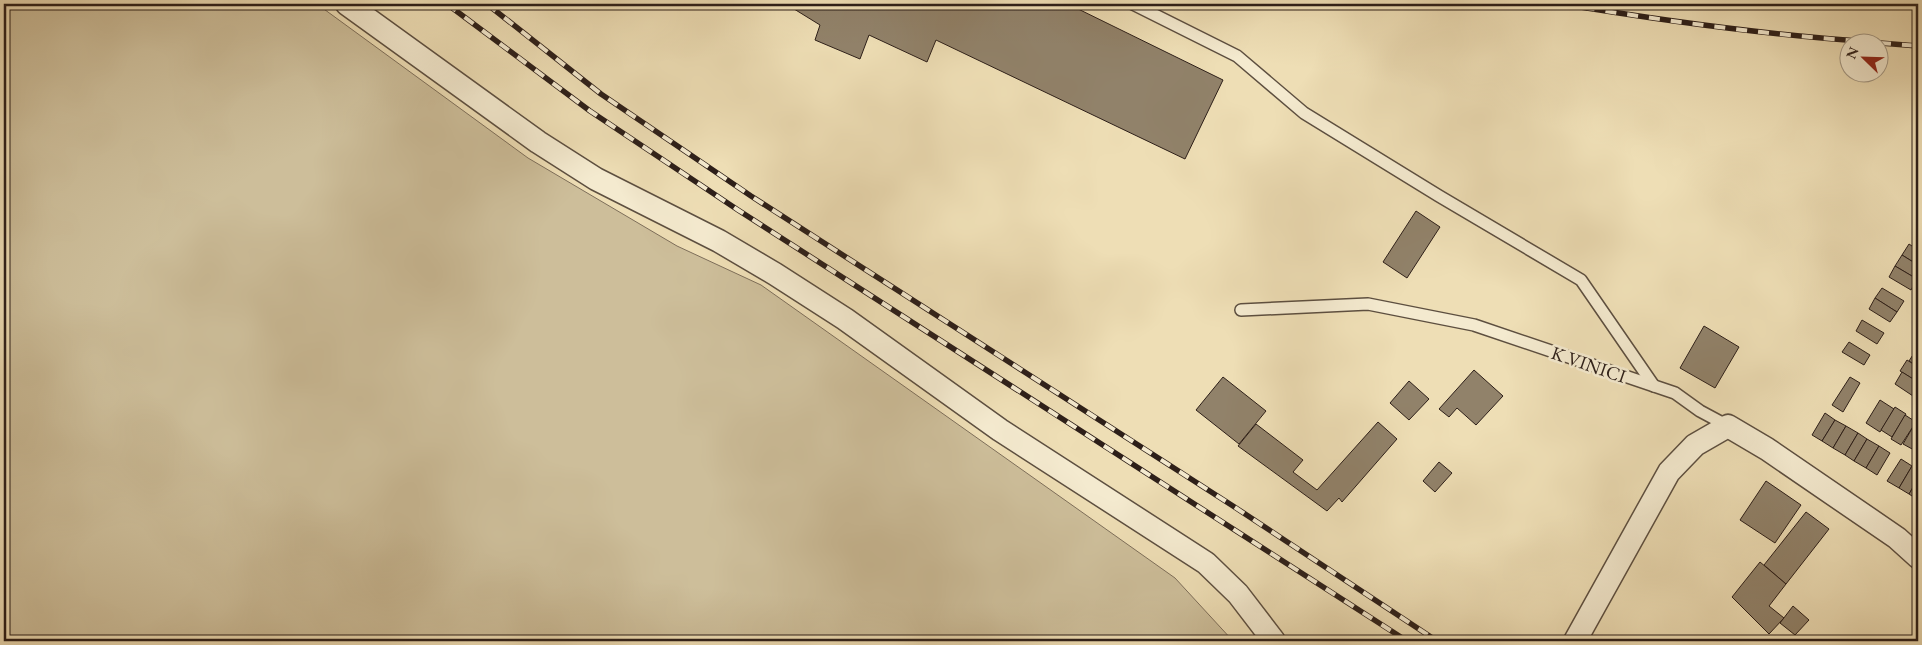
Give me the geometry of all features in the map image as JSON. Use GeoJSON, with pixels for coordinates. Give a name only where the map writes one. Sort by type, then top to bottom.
{"type":"FeatureCollection","features":[{"type":"Feature","properties":{"kind":"street"},"geometry":{"type":"LineString","coordinates":[[347,4],[554,152],[596,179],[719,241],[776,274],[845,319],[1000,430],[1206,563],[1238,594],[1274,641]]}},
{"type":"Feature","properties":{"kind":"street"},"geometry":{"type":"LineString","coordinates":[[1575,641],[1669,472],[1695,445],[1728,426]]}},
{"type":"Feature","properties":{"kind":"street","name":"K VINICI"},"geometry":{"type":"LineString","coordinates":[[1728,426],[1767,449],[1897,538],[1918,557]]}},
{"type":"Feature","properties":{"kind":"lane"},"geometry":{"type":"LineString","coordinates":[[1133,4],[1237,56],[1304,113],[1439,196],[1582,280],[1654,386]]}},
{"type":"Feature","properties":{"kind":"lane","name":"K VINICI"},"geometry":{"type":"LineString","coordinates":[[1242,310],[1368,304],[1474,326],[1675,393],[1700,411],[1728,426]]}},
{"type":"Feature","properties":{"kind":"shaded area"},"geometry":{"type":"Polygon","coordinates":[[[4,4],[317,4],[528,158],[677,246],[761,285],[1175,578],[1233,641],[4,641],[4,4]]]}},
{"type":"Feature","properties":{"kind":"building"},"geometry":{"type":"Polygon","coordinates":[[[786,4],[1068,4],[1223,80],[1185,159],[936,40],[927,62],[869,35],[860,59],[815,40],[820,25],[786,4]]]}},
{"type":"Feature","properties":{"kind":"building"},"geometry":{"type":"Polygon","coordinates":[[[1416,211],[1440,227],[1407,278],[1383,262],[1416,211]]]}},
{"type":"Feature","properties":{"kind":"building"},"geometry":{"type":"Polygon","coordinates":[[[1909,244],[1918,250],[1918,265],[1902,255],[1909,244]]]}},
{"type":"Feature","properties":{"kind":"building"},"geometry":{"type":"Polygon","coordinates":[[[1902,255],[1918,265],[1917,279],[1895,266],[1902,255]]]}},
{"type":"Feature","properties":{"kind":"building"},"geometry":{"type":"Polygon","coordinates":[[[1895,266],[1917,279],[1911,290],[1889,277],[1895,266]]]}},
{"type":"Feature","properties":{"kind":"building"},"geometry":{"type":"Polygon","coordinates":[[[1882,288],[1904,301],[1897,312],[1875,298],[1882,288]]]}},
{"type":"Feature","properties":{"kind":"building"},"geometry":{"type":"Polygon","coordinates":[[[1875,298],[1897,312],[1890,322],[1869,309],[1875,298]]]}},
{"type":"Feature","properties":{"kind":"building"},"geometry":{"type":"Polygon","coordinates":[[[1862,320],[1884,333],[1877,344],[1856,331],[1862,320]]]}},
{"type":"Feature","properties":{"kind":"building"},"geometry":{"type":"Polygon","coordinates":[[[1704,326],[1739,347],[1715,388],[1680,368],[1704,326]]]}},
{"type":"Feature","properties":{"kind":"building"},"geometry":{"type":"Polygon","coordinates":[[[1849,342],[1870,355],[1864,365],[1842,352],[1849,342]]]}},
{"type":"Feature","properties":{"kind":"building"},"geometry":{"type":"Polygon","coordinates":[[[1916,350],[1918,352],[1918,367],[1909,361],[1916,350]]]}},
{"type":"Feature","properties":{"kind":"building"},"geometry":{"type":"Polygon","coordinates":[[[1907,360],[1918,367],[1918,382],[1900,371],[1907,360]]]}},
{"type":"Feature","properties":{"kind":"building"},"geometry":{"type":"Polygon","coordinates":[[[1474,370],[1503,396],[1476,425],[1457,408],[1449,417],[1439,409],[1474,370]]]}},
{"type":"Feature","properties":{"kind":"building"},"geometry":{"type":"Polygon","coordinates":[[[1902,372],[1918,382],[1916,398],[1895,384],[1902,372]]]}},
{"type":"Feature","properties":{"kind":"building"},"geometry":{"type":"Polygon","coordinates":[[[1223,377],[1266,411],[1239,444],[1196,410],[1223,377]]]}},
{"type":"Feature","properties":{"kind":"building"},"geometry":{"type":"Polygon","coordinates":[[[1850,377],[1860,383],[1843,412],[1832,405],[1850,377]]]}},
{"type":"Feature","properties":{"kind":"building"},"geometry":{"type":"Polygon","coordinates":[[[1409,381],[1429,399],[1409,420],[1390,403],[1409,381]]]}},
{"type":"Feature","properties":{"kind":"building"},"geometry":{"type":"Polygon","coordinates":[[[1880,400],[1894,409],[1880,432],[1866,423],[1880,400]]]}},
{"type":"Feature","properties":{"kind":"building"},"geometry":{"type":"Polygon","coordinates":[[[1895,407],[1906,414],[1892,437],[1881,430],[1895,407]]]}},
{"type":"Feature","properties":{"kind":"building"},"geometry":{"type":"Polygon","coordinates":[[[1825,413],[1835,420],[1822,441],[1812,435],[1825,413]]]}},
{"type":"Feature","properties":{"kind":"building"},"geometry":{"type":"Polygon","coordinates":[[[1905,415],[1916,422],[1901,445],[1891,439],[1905,415]]]}},
{"type":"Feature","properties":{"kind":"building"},"geometry":{"type":"Polygon","coordinates":[[[1835,420],[1846,426],[1833,448],[1822,441],[1835,420]]]}},
{"type":"Feature","properties":{"kind":"building"},"geometry":{"type":"Polygon","coordinates":[[[1917,420],[1918,443],[1914,450],[1903,444],[1917,420]]]}},
{"type":"Feature","properties":{"kind":"building"},"geometry":{"type":"Polygon","coordinates":[[[1378,422],[1397,439],[1342,502],[1339,498],[1327,511],[1238,446],[1256,424],[1303,460],[1293,472],[1317,490],[1378,422]]]}},
{"type":"Feature","properties":{"kind":"building"},"geometry":{"type":"Polygon","coordinates":[[[1846,426],[1858,433],[1845,455],[1833,448],[1846,426]]]}},
{"type":"Feature","properties":{"kind":"building"},"geometry":{"type":"Polygon","coordinates":[[[1858,433],[1867,439],[1854,461],[1845,455],[1858,433]]]}},
{"type":"Feature","properties":{"kind":"building"},"geometry":{"type":"Polygon","coordinates":[[[1867,439],[1879,446],[1866,468],[1854,461],[1867,439]]]}},
{"type":"Feature","properties":{"kind":"building"},"geometry":{"type":"Polygon","coordinates":[[[1879,446],[1890,453],[1877,475],[1866,468],[1879,446]]]}},
{"type":"Feature","properties":{"kind":"building"},"geometry":{"type":"Polygon","coordinates":[[[1901,459],[1912,466],[1899,488],[1887,481],[1901,459]]]}},
{"type":"Feature","properties":{"kind":"building"},"geometry":{"type":"Polygon","coordinates":[[[1439,462],[1452,473],[1435,492],[1423,481],[1439,462]]]}},
{"type":"Feature","properties":{"kind":"building"},"geometry":{"type":"Polygon","coordinates":[[[1912,466],[1918,470],[1918,479],[1909,494],[1899,488],[1912,466]]]}},
{"type":"Feature","properties":{"kind":"building"},"geometry":{"type":"Polygon","coordinates":[[[1918,479],[1918,500],[1909,494],[1918,479]]]}},
{"type":"Feature","properties":{"kind":"building"},"geometry":{"type":"Polygon","coordinates":[[[1766,481],[1801,505],[1775,543],[1740,520],[1766,481]]]}},
{"type":"Feature","properties":{"kind":"building"},"geometry":{"type":"Polygon","coordinates":[[[1806,512],[1829,529],[1786,584],[1764,565],[1806,512]]]}},
{"type":"Feature","properties":{"kind":"building"},"geometry":{"type":"Polygon","coordinates":[[[1760,562],[1786,584],[1769,606],[1784,618],[1769,634],[1732,597],[1760,562]]]}},
{"type":"Feature","properties":{"kind":"building"},"geometry":{"type":"Polygon","coordinates":[[[1793,606],[1809,620],[1795,635],[1780,623],[1793,606]]]}},
{"type":"Feature","properties":{"kind":"railway"},"geometry":{"type":"LineString","coordinates":[[447,4],[590,111],[738,210],[1407,641]]}},
{"type":"Feature","properties":{"kind":"railway"},"geometry":{"type":"LineString","coordinates":[[487,4],[601,94],[751,196],[1233,506],[1437,641]]}},
{"type":"Feature","properties":{"kind":"railway"},"geometry":{"type":"LineString","coordinates":[[1562,4],[1717,27],[1840,40]]}},
{"type":"Feature","properties":{"kind":"railway"},"geometry":{"type":"LineString","coordinates":[[1890,44],[1918,46]]}}]}
